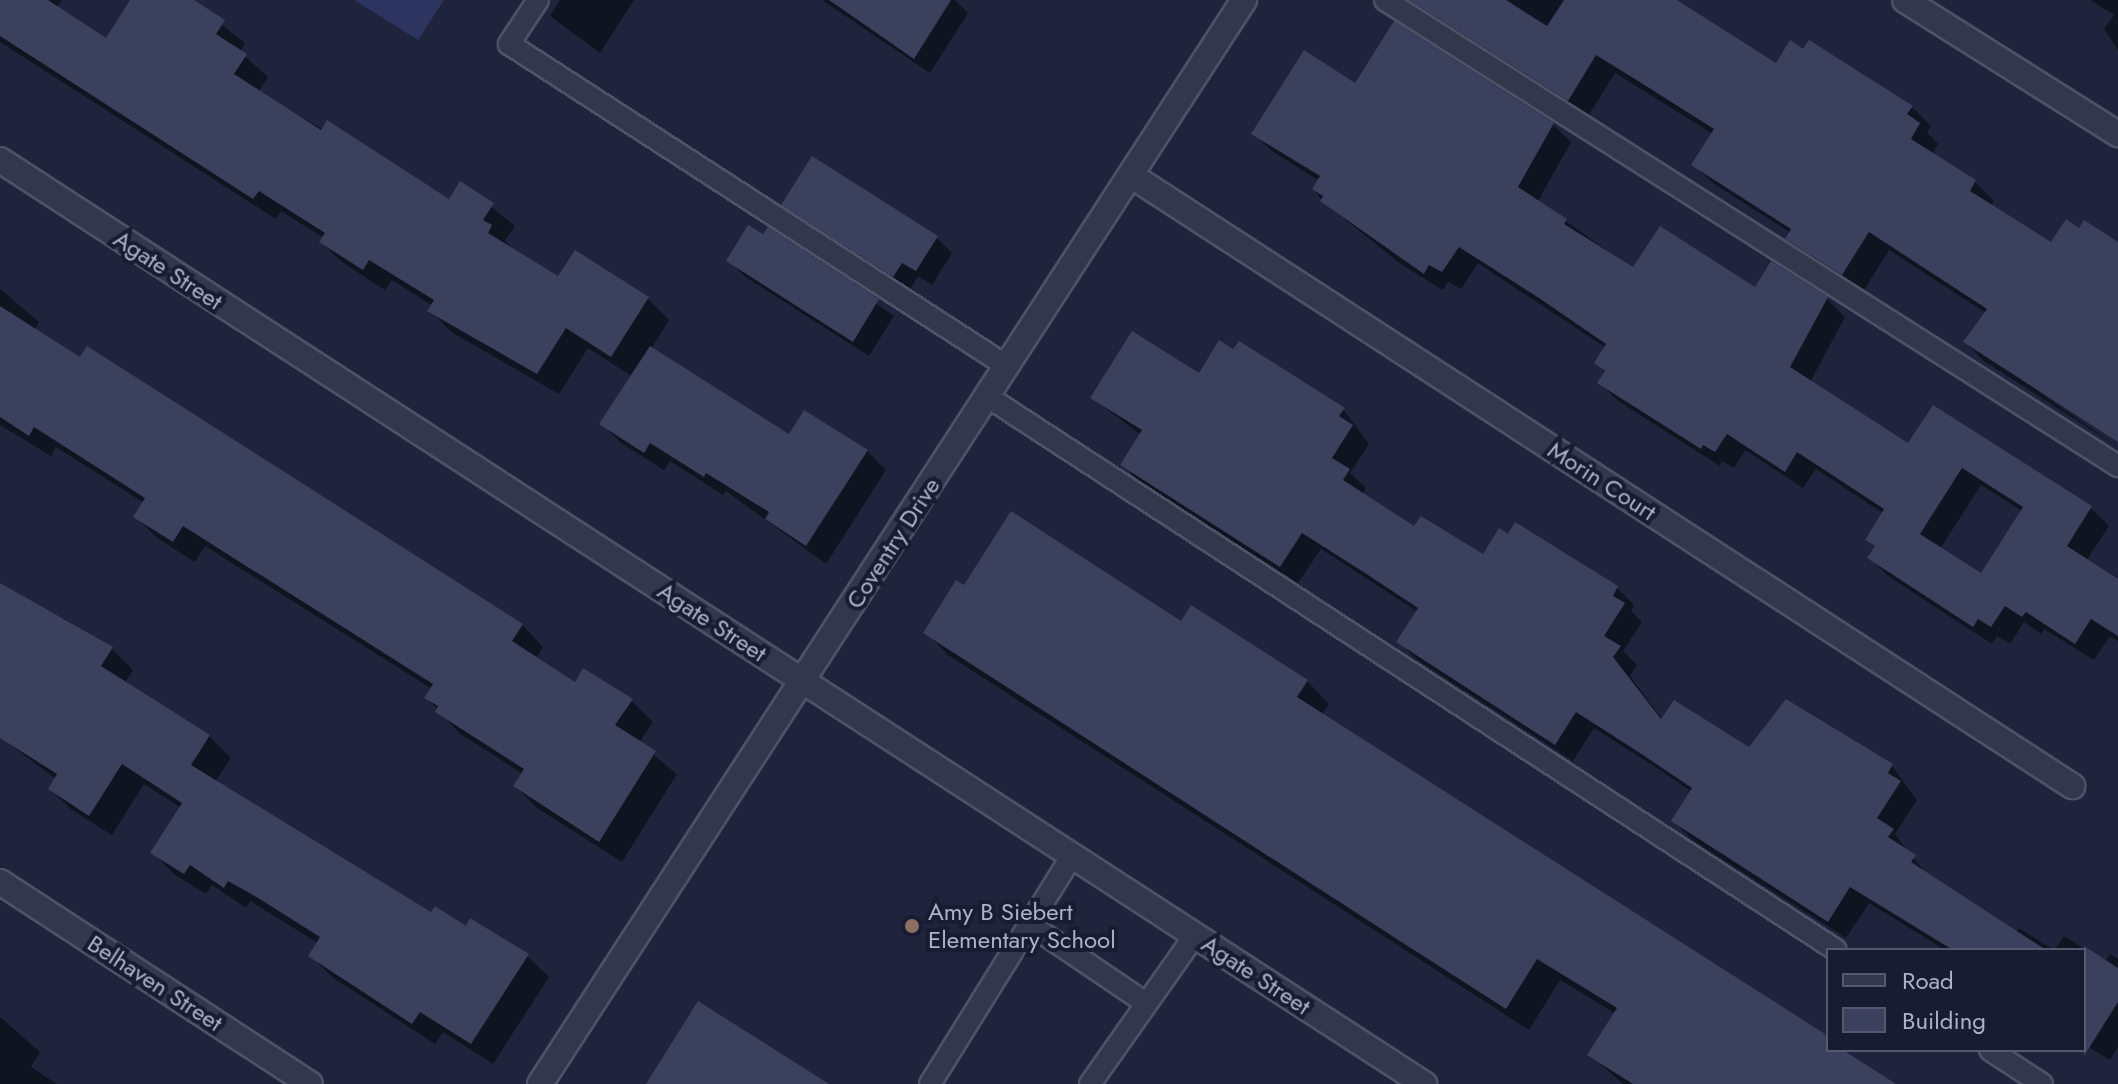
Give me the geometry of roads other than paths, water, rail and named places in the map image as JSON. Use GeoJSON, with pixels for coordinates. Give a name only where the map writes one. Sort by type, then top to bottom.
{"type":"FeatureCollection","features":[{"type":"Feature","properties":{"kind":"street","name":"Coventry Drive"},"geometry":{"type":"LineString","coordinates":[[540,1084],[1244,0]]}},
{"type":"Feature","properties":{"kind":"street"},"geometry":{"type":"LineString","coordinates":[[1905,0],[2118,134]]}},
{"type":"Feature","properties":{"kind":"street","name":"Agate Street"},"geometry":{"type":"LineString","coordinates":[[0,160],[1424,1084]]}},
{"type":"Feature","properties":{"kind":"street","name":"Morin Court"},"geometry":{"type":"LineString","coordinates":[[1132,176],[2072,786]]}},
{"type":"Feature","properties":{"kind":"street","name":"Belhaven Street"},"geometry":{"type":"LineString","coordinates":[[0,882],[310,1084]]}},
{"type":"Feature","properties":{"kind":"lane"},"geometry":{"type":"LineString","coordinates":[[538,0],[509,44],[1008,367]]}},
{"type":"Feature","properties":{"kind":"lane"},"geometry":{"type":"LineString","coordinates":[[1385,0],[2118,466]]}},
{"type":"Feature","properties":{"kind":"lane"},"geometry":{"type":"LineString","coordinates":[[988,397],[1833,948]]}},
{"type":"Feature","properties":{"kind":"lane"},"geometry":{"type":"LineString","coordinates":[[930,1084],[1072,856]]}},
{"type":"Feature","properties":{"kind":"lane"},"geometry":{"type":"LineString","coordinates":[[1029,924],[1144,1002]]}},
{"type":"Feature","properties":{"kind":"lane"},"geometry":{"type":"LineString","coordinates":[[1090,1084],[1144,1002],[1195,935]]}},
{"type":"Feature","properties":{"kind":"lane"},"geometry":{"type":"LineString","coordinates":[[1993,1052],[2042,1084]]}},
{"type":"Feature","properties":{"kind":"water"},"geometry":{"type":"Polygon","coordinates":[[[354,0],[444,0],[418,40],[354,0]]]}},
{"type":"Feature","properties":{"kind":"place","name":"Amy B Siebert Elementary School"},"geometry":{"type":"Point","coordinates":[912,926]}}]}
